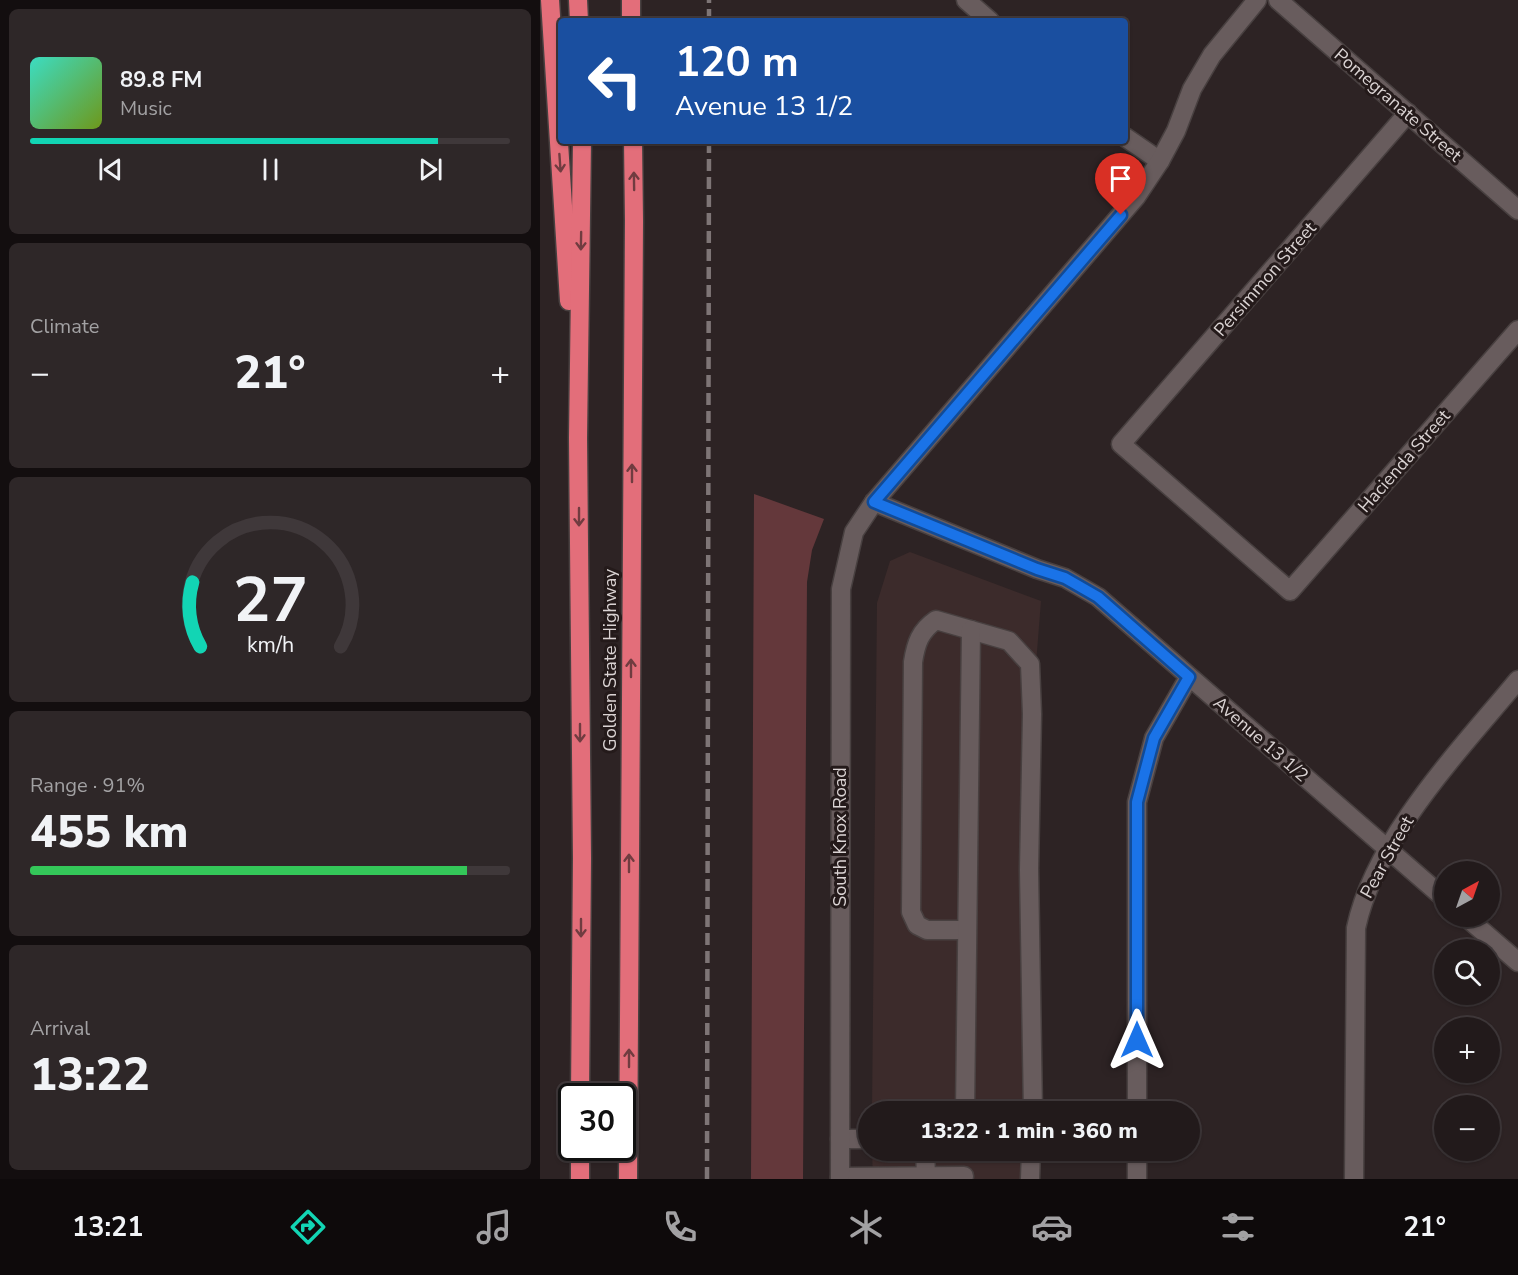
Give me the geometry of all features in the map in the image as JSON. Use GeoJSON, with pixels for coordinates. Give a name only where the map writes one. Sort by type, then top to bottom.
{"type":"FeatureCollection","features":[{"type":"Feature","properties":{"kind":"highway"},"geometry":{"type":"LineString","coordinates":[[550,0],[558,125]]}},
{"type":"Feature","properties":{"kind":"highway"},"geometry":{"type":"LineString","coordinates":[[578,0],[579,18]]}},
{"type":"Feature","properties":{"kind":"highway"},"geometry":{"type":"LineString","coordinates":[[631,0],[631,18]]}},
{"type":"Feature","properties":{"kind":"highway"},"geometry":{"type":"LineString","coordinates":[[559,144],[578,438]]}},
{"type":"Feature","properties":{"kind":"highway","name":"Golden State Highway"},"geometry":{"type":"LineString","coordinates":[[580,1083],[582,858],[578,438],[582,144]]}},
{"type":"Feature","properties":{"kind":"highway","name":"Golden State Highway"},"geometry":{"type":"LineString","coordinates":[[628,1179],[633,144]]}},
{"type":"Feature","properties":{"kind":"highway"},"geometry":{"type":"LineString","coordinates":[[580,1161],[580,1179]]}},
{"type":"Feature","properties":{"kind":"street"},"geometry":{"type":"LineString","coordinates":[[966,0],[987,18]]}},
{"type":"Feature","properties":{"kind":"street","name":"South Knox Road"},"geometry":{"type":"LineString","coordinates":[[840,1178],[841,590],[854,532],[874,502],[1136,197],[1160,161],[1176,131],[1192,89],[1212,55],[1257,0]]}},
{"type":"Feature","properties":{"kind":"street","name":"Pomegranate Street"},"geometry":{"type":"LineString","coordinates":[[1278,0],[1518,210]]}},
{"type":"Feature","properties":{"kind":"street","name":"Persimmon Street"},"geometry":{"type":"LineString","coordinates":[[1290,591],[1121,444],[1408,113]]}},
{"type":"Feature","properties":{"kind":"street"},"geometry":{"type":"LineString","coordinates":[[1128,139],[1160,161]]}},
{"type":"Feature","properties":{"kind":"street","name":"Hacienda Street"},"geometry":{"type":"LineString","coordinates":[[1290,591],[1518,330]]}},
{"type":"Feature","properties":{"kind":"street","name":"Avenue 13 1/2"},"geometry":{"type":"LineString","coordinates":[[874,502],[1037,569],[1065,578],[1098,597],[1434,889]]}},
{"type":"Feature","properties":{"kind":"street"},"geometry":{"type":"LineString","coordinates":[[966,930],[927,930],[916,925],[911,912],[913,663],[917,641],[927,627],[936,620],[1009,641],[1030,664],[1032,714],[1029,870],[1033,1101]]}},
{"type":"Feature","properties":{"kind":"street"},"geometry":{"type":"LineString","coordinates":[[965,1101],[970,630]]}},
{"type":"Feature","properties":{"kind":"street"},"geometry":{"type":"LineString","coordinates":[[1137,1101],[1137,802],[1154,738],[1189,677]]}},
{"type":"Feature","properties":{"kind":"street","name":"Pear Street"},"geometry":{"type":"LineString","coordinates":[[1354,1179],[1356,928],[1361,903],[1389,850],[1422,797],[1518,680]]}},
{"type":"Feature","properties":{"kind":"street"},"geometry":{"type":"LineString","coordinates":[[1478,927],[1518,962]]}},
{"type":"Feature","properties":{"kind":"street"},"geometry":{"type":"LineString","coordinates":[[840,1139],[858,1138]]}},
{"type":"Feature","properties":{"kind":"street"},"geometry":{"type":"LineString","coordinates":[[925,1161],[926,1176]]}},
{"type":"Feature","properties":{"kind":"street"},"geometry":{"type":"LineString","coordinates":[[840,1178],[964,1177],[965,1161]]}},
{"type":"Feature","properties":{"kind":"street"},"geometry":{"type":"LineString","coordinates":[[1030,1179],[1031,1161]]}},
{"type":"Feature","properties":{"kind":"street"},"geometry":{"type":"LineString","coordinates":[[1137,1161],[1137,1179]]}},
{"type":"Feature","properties":{"kind":"shaded area"},"geometry":{"type":"Polygon","coordinates":[[[754,494],[824,519],[812,550],[807,582],[803,1179],[751,1179],[754,494]]]}},
{"type":"Feature","properties":{"kind":"shaded area"},"geometry":{"type":"Polygon","coordinates":[[[910,552],[1041,601],[1036,664],[1034,1101],[872,1101],[877,603],[890,561],[910,552]]]}},
{"type":"Feature","properties":{"kind":"shaded area"},"geometry":{"type":"Polygon","coordinates":[[[872,1161],[1034,1161],[1033,1179],[873,1179],[872,1161]]]}},
{"type":"Feature","properties":{"kind":"railway"},"geometry":{"type":"LineString","coordinates":[[709,0],[709,18]]}},
{"type":"Feature","properties":{"kind":"railway"},"geometry":{"type":"LineString","coordinates":[[707,1179],[709,144]]}},
{"type":"Feature","properties":{"kind":"route"},"geometry":{"type":"LineString","coordinates":[[1121,215],[874,502],[1037,569],[1065,578],[1098,597],[1189,677],[1154,738],[1137,802],[1137,1040]]}}]}
